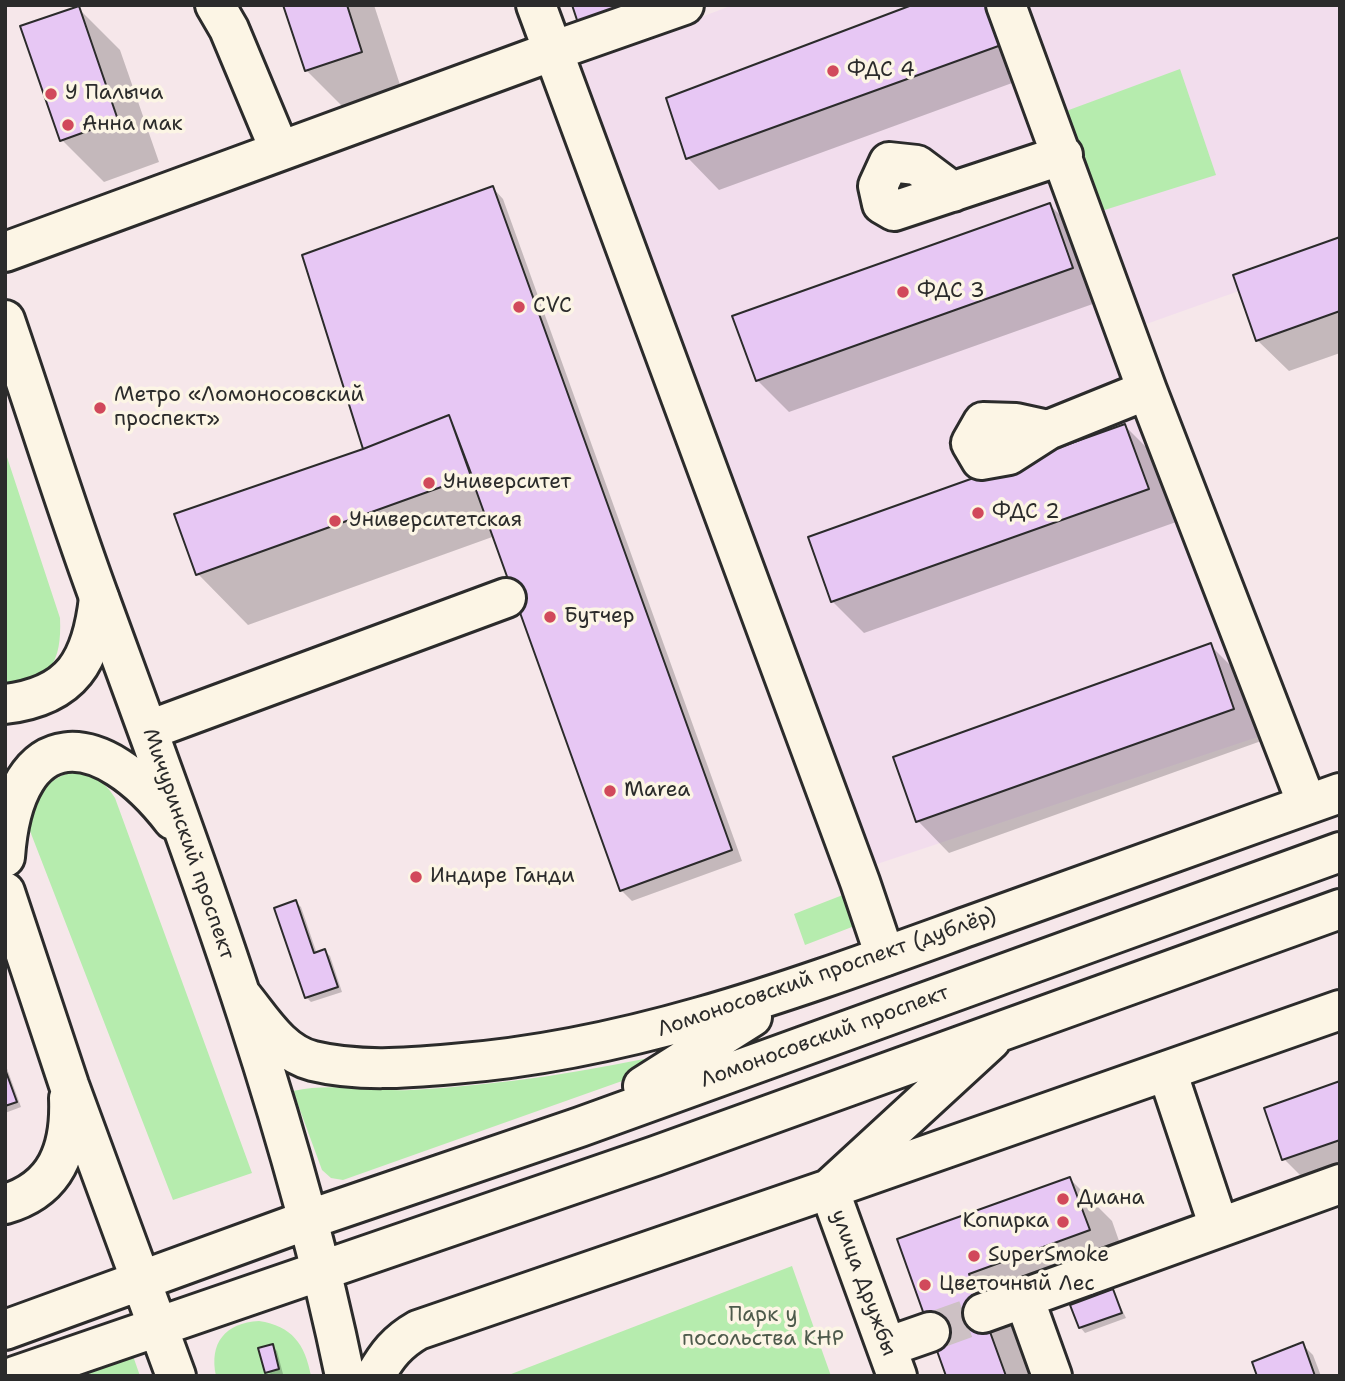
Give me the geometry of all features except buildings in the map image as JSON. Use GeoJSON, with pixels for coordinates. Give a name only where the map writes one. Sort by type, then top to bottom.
{"type":"FeatureCollection","features":[{"type":"Feature","properties":{"kind":"main road"},"geometry":{"type":"LineString","coordinates":[[215,5],[229,29],[280,151]]}},
{"type":"Feature","properties":{"kind":"main road"},"geometry":{"type":"LineString","coordinates":[[536,5],[885,956]]}},
{"type":"Feature","properties":{"kind":"main road"},"geometry":{"type":"LineString","coordinates":[[5,252],[684,5]]}},
{"type":"Feature","properties":{"kind":"main road"},"geometry":{"type":"LineString","coordinates":[[1006,5],[1147,390],[1324,799]]}},
{"type":"Feature","properties":{"kind":"main road"},"geometry":{"type":"LineString","coordinates":[[953,192],[1063,155]]}},
{"type":"Feature","properties":{"kind":"main road","name":"Мичуринский проспект"},"geometry":{"type":"LineString","coordinates":[[5,320],[99,597],[188,838],[240,995],[310,1219],[345,1376]]}},
{"type":"Feature","properties":{"kind":"main road"},"geometry":{"type":"LineString","coordinates":[[1048,430],[1147,390]]}},
{"type":"Feature","properties":{"kind":"main road"},"geometry":{"type":"LineString","coordinates":[[5,704],[30,701],[59,687],[81,664],[95,635],[99,597]]}},
{"type":"Feature","properties":{"kind":"main road"},"geometry":{"type":"LineString","coordinates":[[149,730],[506,598]]}},
{"type":"Feature","properties":{"kind":"main road"},"geometry":{"type":"LineString","coordinates":[[5,857],[8,825],[19,791],[37,765],[52,755],[72,751],[92,753],[113,761],[137,779],[188,838]]}},
{"type":"Feature","properties":{"kind":"main road","name":"Ломоносовский проспект (дублёр)"},"geometry":{"type":"LineString","coordinates":[[240,995],[286,1049],[310,1061],[385,1068],[502,1060],[586,1047],[673,1027],[800,986],[1324,799]]}},
{"type":"Feature","properties":{"kind":"main road","name":"Ломоносовский проспект"},"geometry":{"type":"LineString","coordinates":[[136,1269],[201,1258],[580,1127],[1340,852]]}},
{"type":"Feature","properties":{"kind":"main road"},"geometry":{"type":"LineString","coordinates":[[5,892],[69,1086],[159,1326],[173,1372]]}},
{"type":"Feature","properties":{"kind":"main road"},"geometry":{"type":"LineString","coordinates":[[136,1269],[18,1325],[30,1370],[655,1156],[1340,909]]}},
{"type":"Feature","properties":{"kind":"main road"},"geometry":{"type":"LineString","coordinates":[[580,1127],[800,986]]}},
{"type":"Feature","properties":{"kind":"main road"},"geometry":{"type":"LineString","coordinates":[[375,1376],[388,1353],[401,1339],[418,1330],[1340,1010]]}},
{"type":"Feature","properties":{"kind":"main road"},"geometry":{"type":"LineString","coordinates":[[829,1189],[1001,1030]]}},
{"type":"Feature","properties":{"kind":"main road"},"geometry":{"type":"LineString","coordinates":[[1167,1071],[1219,1227]]}},
{"type":"Feature","properties":{"kind":"main road"},"geometry":{"type":"LineString","coordinates":[[5,1204],[42,1188],[60,1160],[70,1126],[69,1086]]}},
{"type":"Feature","properties":{"kind":"main road"},"geometry":{"type":"LineString","coordinates":[[983,1313],[1340,1184]]}},
{"type":"Feature","properties":{"kind":"main road","name":"улица Дружбы"},"geometry":{"type":"LineString","coordinates":[[829,1189],[892,1361]]}},
{"type":"Feature","properties":{"kind":"main road"},"geometry":{"type":"LineString","coordinates":[[1024,1298],[1052,1376]]}},
{"type":"Feature","properties":{"kind":"main road"},"geometry":{"type":"LineString","coordinates":[[892,1361],[930,1332]]}},
{"type":"Feature","properties":{"kind":"shaded area"},"geometry":{"type":"Polygon","coordinates":[[[733,5],[1340,5],[1340,255],[1107,338],[1258,737],[874,865],[569,67],[733,5]]]}},
{"type":"Feature","properties":{"kind":"green space"},"geometry":{"type":"Polygon","coordinates":[[[1180,69],[1216,175],[1095,213],[1058,114],[1180,69]]]}},
{"type":"Feature","properties":{"kind":"green space"},"geometry":{"type":"Polygon","coordinates":[[[5,451],[60,618],[60,633],[55,658],[43,675],[20,684],[5,686],[5,451]]]}},
{"type":"Feature","properties":{"kind":"green space"},"geometry":{"type":"Polygon","coordinates":[[[73,772],[97,780],[107,787],[115,798],[252,1173],[173,1200],[30,831],[32,810],[40,793],[54,780],[73,772]]]}},
{"type":"Feature","properties":{"kind":"green space"},"geometry":{"type":"Polygon","coordinates":[[[853,891],[865,922],[805,945],[794,914],[853,891]]]}},
{"type":"Feature","properties":{"kind":"green space"},"geometry":{"type":"Polygon","coordinates":[[[681,1051],[670,1064],[343,1180],[331,1178],[322,1170],[293,1091],[322,1087],[411,1090],[479,1085],[581,1071],[681,1051]]]}},
{"type":"Feature","properties":{"kind":"green space","name":"Парк у посольства КНР"},"geometry":{"type":"Polygon","coordinates":[[[792,1266],[831,1376],[506,1376],[792,1266]]]}},
{"type":"Feature","properties":{"kind":"green space"},"geometry":{"type":"Polygon","coordinates":[[[259,1321],[280,1327],[295,1338],[305,1355],[311,1376],[216,1376],[215,1354],[222,1337],[237,1326],[259,1321]]]}},
{"type":"Feature","properties":{"kind":"green space"},"geometry":{"type":"Polygon","coordinates":[[[132,1353],[140,1376],[69,1376],[132,1353]]]}},
{"type":"Feature","properties":{"kind":"tunnel"},"geometry":{"type":"LineString","coordinates":[[930,1332],[983,1313]]}},
{"type":"Feature","properties":{"kind":"place","name":"ФДС 4"},"geometry":{"type":"Point","coordinates":[833,71]}},
{"type":"Feature","properties":{"kind":"place","name":"У Палыча"},"geometry":{"type":"Point","coordinates":[51,94]}},
{"type":"Feature","properties":{"kind":"place","name":"Анна мак"},"geometry":{"type":"Point","coordinates":[68,125]}},
{"type":"Feature","properties":{"kind":"place","name":"ФДС 3"},"geometry":{"type":"Point","coordinates":[903,292]}},
{"type":"Feature","properties":{"kind":"place","name":"CVC"},"geometry":{"type":"Point","coordinates":[519,307]}},
{"type":"Feature","properties":{"kind":"place","name":"Метро «Ломоносовский проспект»"},"geometry":{"type":"Point","coordinates":[100,408]}},
{"type":"Feature","properties":{"kind":"place","name":"Университет"},"geometry":{"type":"Point","coordinates":[429,483]}},
{"type":"Feature","properties":{"kind":"place","name":"ФДС 2"},"geometry":{"type":"Point","coordinates":[978,513]}},
{"type":"Feature","properties":{"kind":"place","name":"Университетская"},"geometry":{"type":"Point","coordinates":[335,521]}},
{"type":"Feature","properties":{"kind":"place","name":"Бутчер"},"geometry":{"type":"Point","coordinates":[550,617]}},
{"type":"Feature","properties":{"kind":"place","name":"Marea"},"geometry":{"type":"Point","coordinates":[610,791]}},
{"type":"Feature","properties":{"kind":"place","name":"Индире Ганди"},"geometry":{"type":"Point","coordinates":[416,877]}},
{"type":"Feature","properties":{"kind":"place","name":"Диана"},"geometry":{"type":"Point","coordinates":[1063,1199]}},
{"type":"Feature","properties":{"kind":"place","name":"Копирка"},"geometry":{"type":"Point","coordinates":[1063,1222]}},
{"type":"Feature","properties":{"kind":"place","name":"SuperSmoke"},"geometry":{"type":"Point","coordinates":[974,1256]}},
{"type":"Feature","properties":{"kind":"place","name":"Цветочный Лес"},"geometry":{"type":"Point","coordinates":[925,1285]}}]}
